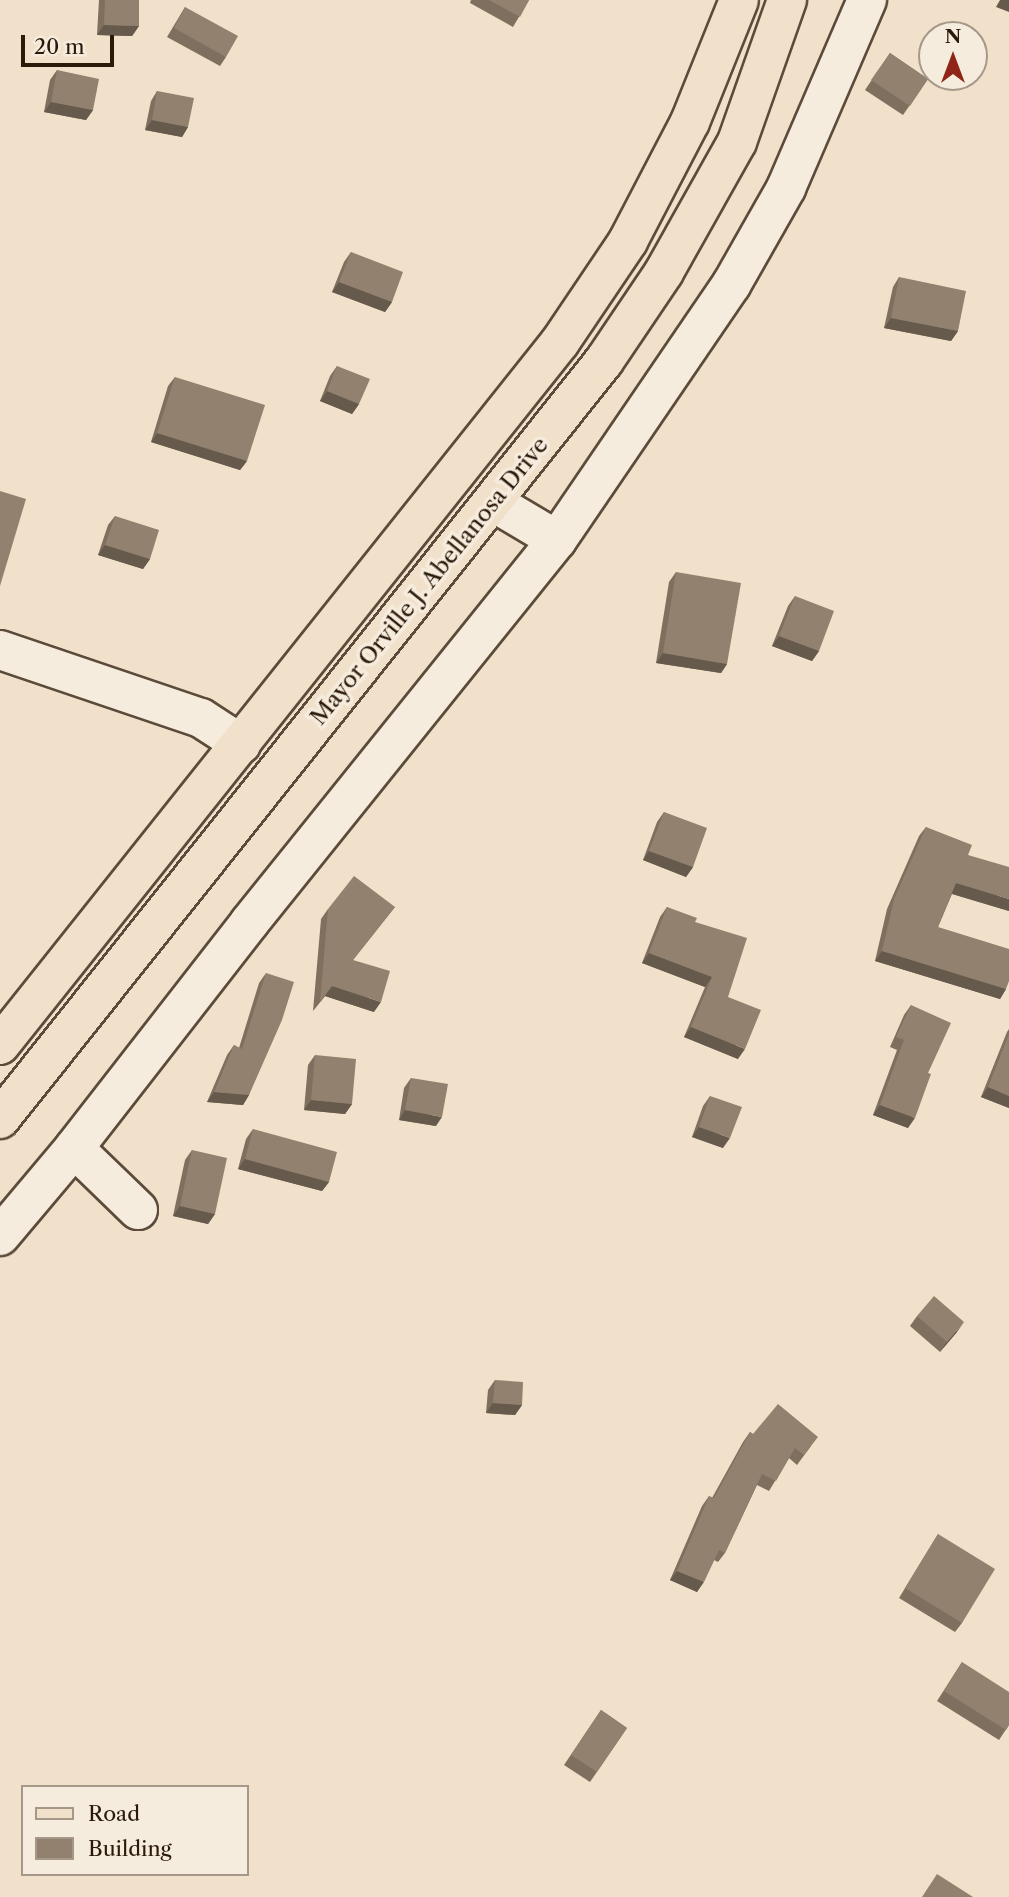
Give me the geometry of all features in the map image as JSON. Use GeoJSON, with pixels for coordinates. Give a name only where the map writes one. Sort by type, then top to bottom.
{"type":"FeatureCollection","features":[{"type":"Feature","properties":{"kind":"main road","name":"Mayor Orville J. Abellanosa Drive"},"geometry":{"type":"LineString","coordinates":[[0,1045],[560,342],[628,241],[690,122],[739,0]]}},
{"type":"Feature","properties":{"kind":"main road","name":"Mayor Orville J. Abellanosa Drive"},"geometry":{"type":"LineString","coordinates":[[0,1119],[604,361],[664,272],[737,142],[787,0]]}},
{"type":"Feature","properties":{"kind":"street"},"geometry":{"type":"LineString","coordinates":[[0,1237],[74,1148],[249,923],[557,540],[738,273],[786,188],[867,0]]}},
{"type":"Feature","properties":{"kind":"street"},"geometry":{"type":"LineString","coordinates":[[494,502],[557,540]]}},
{"type":"Feature","properties":{"kind":"street"},"geometry":{"type":"LineString","coordinates":[[0,650],[201,718],[241,744]]}},
{"type":"Feature","properties":{"kind":"street"},"geometry":{"type":"LineString","coordinates":[[74,1148],[138,1210]]}},
{"type":"Feature","properties":{"kind":"building"},"geometry":{"type":"Polygon","coordinates":[[[105,0],[139,0],[139,26],[104,25],[105,0]]]}},
{"type":"Feature","properties":{"kind":"building"},"geometry":{"type":"Polygon","coordinates":[[[489,0],[529,0],[520,17],[489,0]]]}},
{"type":"Feature","properties":{"kind":"building"},"geometry":{"type":"Polygon","coordinates":[[[185,7],[238,36],[226,57],[174,28],[185,7]]]}},
{"type":"Feature","properties":{"kind":"building"},"geometry":{"type":"Polygon","coordinates":[[[890,53],[918,72],[920,91],[910,106],[871,80],[890,53]]]}},
{"type":"Feature","properties":{"kind":"building"},"geometry":{"type":"Polygon","coordinates":[[[57,70],[99,79],[93,110],[51,102],[57,70]]]}},
{"type":"Feature","properties":{"kind":"building"},"geometry":{"type":"Polygon","coordinates":[[[157,91],[194,98],[188,127],[152,120],[157,91]]]}},
{"type":"Feature","properties":{"kind":"building"},"geometry":{"type":"Polygon","coordinates":[[[351,252],[403,272],[392,302],[339,282],[351,252]]]}},
{"type":"Feature","properties":{"kind":"building"},"geometry":{"type":"Polygon","coordinates":[[[899,277],[966,291],[958,331],[891,318],[899,277]]]}},
{"type":"Feature","properties":{"kind":"building"},"geometry":{"type":"Polygon","coordinates":[[[337,366],[370,379],[359,404],[327,391],[337,366]]]}},
{"type":"Feature","properties":{"kind":"building"},"geometry":{"type":"Polygon","coordinates":[[[175,377],[265,405],[247,461],[157,433],[175,377]]]}},
{"type":"Feature","properties":{"kind":"building"},"geometry":{"type":"Polygon","coordinates":[[[0,491],[26,499],[0,586],[0,491]]]}},
{"type":"Feature","properties":{"kind":"building"},"geometry":{"type":"Polygon","coordinates":[[[115,516],[159,530],[150,559],[105,545],[115,516]]]}},
{"type":"Feature","properties":{"kind":"building"},"geometry":{"type":"Polygon","coordinates":[[[676,572],[741,583],[727,664],[663,653],[676,572]]]}},
{"type":"Feature","properties":{"kind":"building"},"geometry":{"type":"Polygon","coordinates":[[[795,596],[834,611],[819,651],[779,636],[795,596]]]}},
{"type":"Feature","properties":{"kind":"building"},"geometry":{"type":"Polygon","coordinates":[[[664,812],[707,828],[693,867],[649,851],[664,812]]]}},
{"type":"Feature","properties":{"kind":"building"},"geometry":{"type":"Polygon","coordinates":[[[926,827],[972,845],[968,855],[1009,867],[1009,899],[956,883],[938,927],[1009,949],[1009,981],[1006,989],[882,951],[894,899],[926,827]]]}},
{"type":"Feature","properties":{"kind":"building"},"geometry":{"type":"Polygon","coordinates":[[[354,876],[395,907],[353,960],[390,971],[381,1002],[332,986],[320,1002],[328,909],[354,876]]]}},
{"type":"Feature","properties":{"kind":"building"},"geometry":{"type":"Polygon","coordinates":[[[667,907],[697,918],[695,922],[747,938],[728,997],[761,1010],[745,1049],[691,1027],[712,977],[649,953],[667,907]]]}},
{"type":"Feature","properties":{"kind":"building"},"geometry":{"type":"Polygon","coordinates":[[[266,973],[294,982],[282,1020],[249,1095],[214,1092],[234,1045],[242,1049],[266,973]]]}},
{"type":"Feature","properties":{"kind":"building"},"geometry":{"type":"Polygon","coordinates":[[[911,1005],[951,1023],[928,1073],[931,1074],[915,1118],[880,1105],[904,1040],[896,1037],[911,1005]]]}},
{"type":"Feature","properties":{"kind":"building"},"geometry":{"type":"Polygon","coordinates":[[[1009,1034],[1009,1096],[988,1087],[1009,1034]]]}},
{"type":"Feature","properties":{"kind":"building"},"geometry":{"type":"Polygon","coordinates":[[[315,1055],[356,1059],[352,1104],[311,1100],[315,1055]]]}},
{"type":"Feature","properties":{"kind":"building"},"geometry":{"type":"Polygon","coordinates":[[[411,1078],[448,1084],[442,1117],[405,1110],[411,1078]]]}},
{"type":"Feature","properties":{"kind":"building"},"geometry":{"type":"Polygon","coordinates":[[[710,1096],[742,1107],[730,1138],[699,1127],[710,1096]]]}},
{"type":"Feature","properties":{"kind":"building"},"geometry":{"type":"Polygon","coordinates":[[[253,1129],[337,1152],[329,1182],[245,1159],[253,1129]]]}},
{"type":"Feature","properties":{"kind":"building"},"geometry":{"type":"Polygon","coordinates":[[[192,1150],[227,1158],[215,1214],[180,1206],[192,1150]]]}},
{"type":"Feature","properties":{"kind":"building"},"geometry":{"type":"Polygon","coordinates":[[[934,1296],[964,1322],[947,1342],[917,1316],[934,1296]]]}},
{"type":"Feature","properties":{"kind":"building"},"geometry":{"type":"Polygon","coordinates":[[[495,1380],[523,1382],[522,1405],[493,1403],[495,1380]]]}},
{"type":"Feature","properties":{"kind":"building"},"geometry":{"type":"Polygon","coordinates":[[[778,1404],[818,1437],[804,1455],[795,1448],[776,1481],[762,1474],[725,1553],[719,1550],[704,1582],[677,1571],[709,1496],[714,1498],[750,1432],[753,1434],[778,1404]]]}},
{"type":"Feature","properties":{"kind":"building"},"geometry":{"type":"Polygon","coordinates":[[[938,1534],[995,1569],[962,1623],[905,1588],[938,1534]]]}},
{"type":"Feature","properties":{"kind":"building"},"geometry":{"type":"Polygon","coordinates":[[[962,1662],[1009,1692],[1009,1725],[1006,1730],[944,1691],[962,1662]]]}},
{"type":"Feature","properties":{"kind":"building"},"geometry":{"type":"Polygon","coordinates":[[[601,1710],[627,1728],[597,1772],[571,1755],[601,1710]]]}},
{"type":"Feature","properties":{"kind":"building"},"geometry":{"type":"Polygon","coordinates":[[[937,1874],[973,1897],[922,1897],[937,1874]]]}}]}
